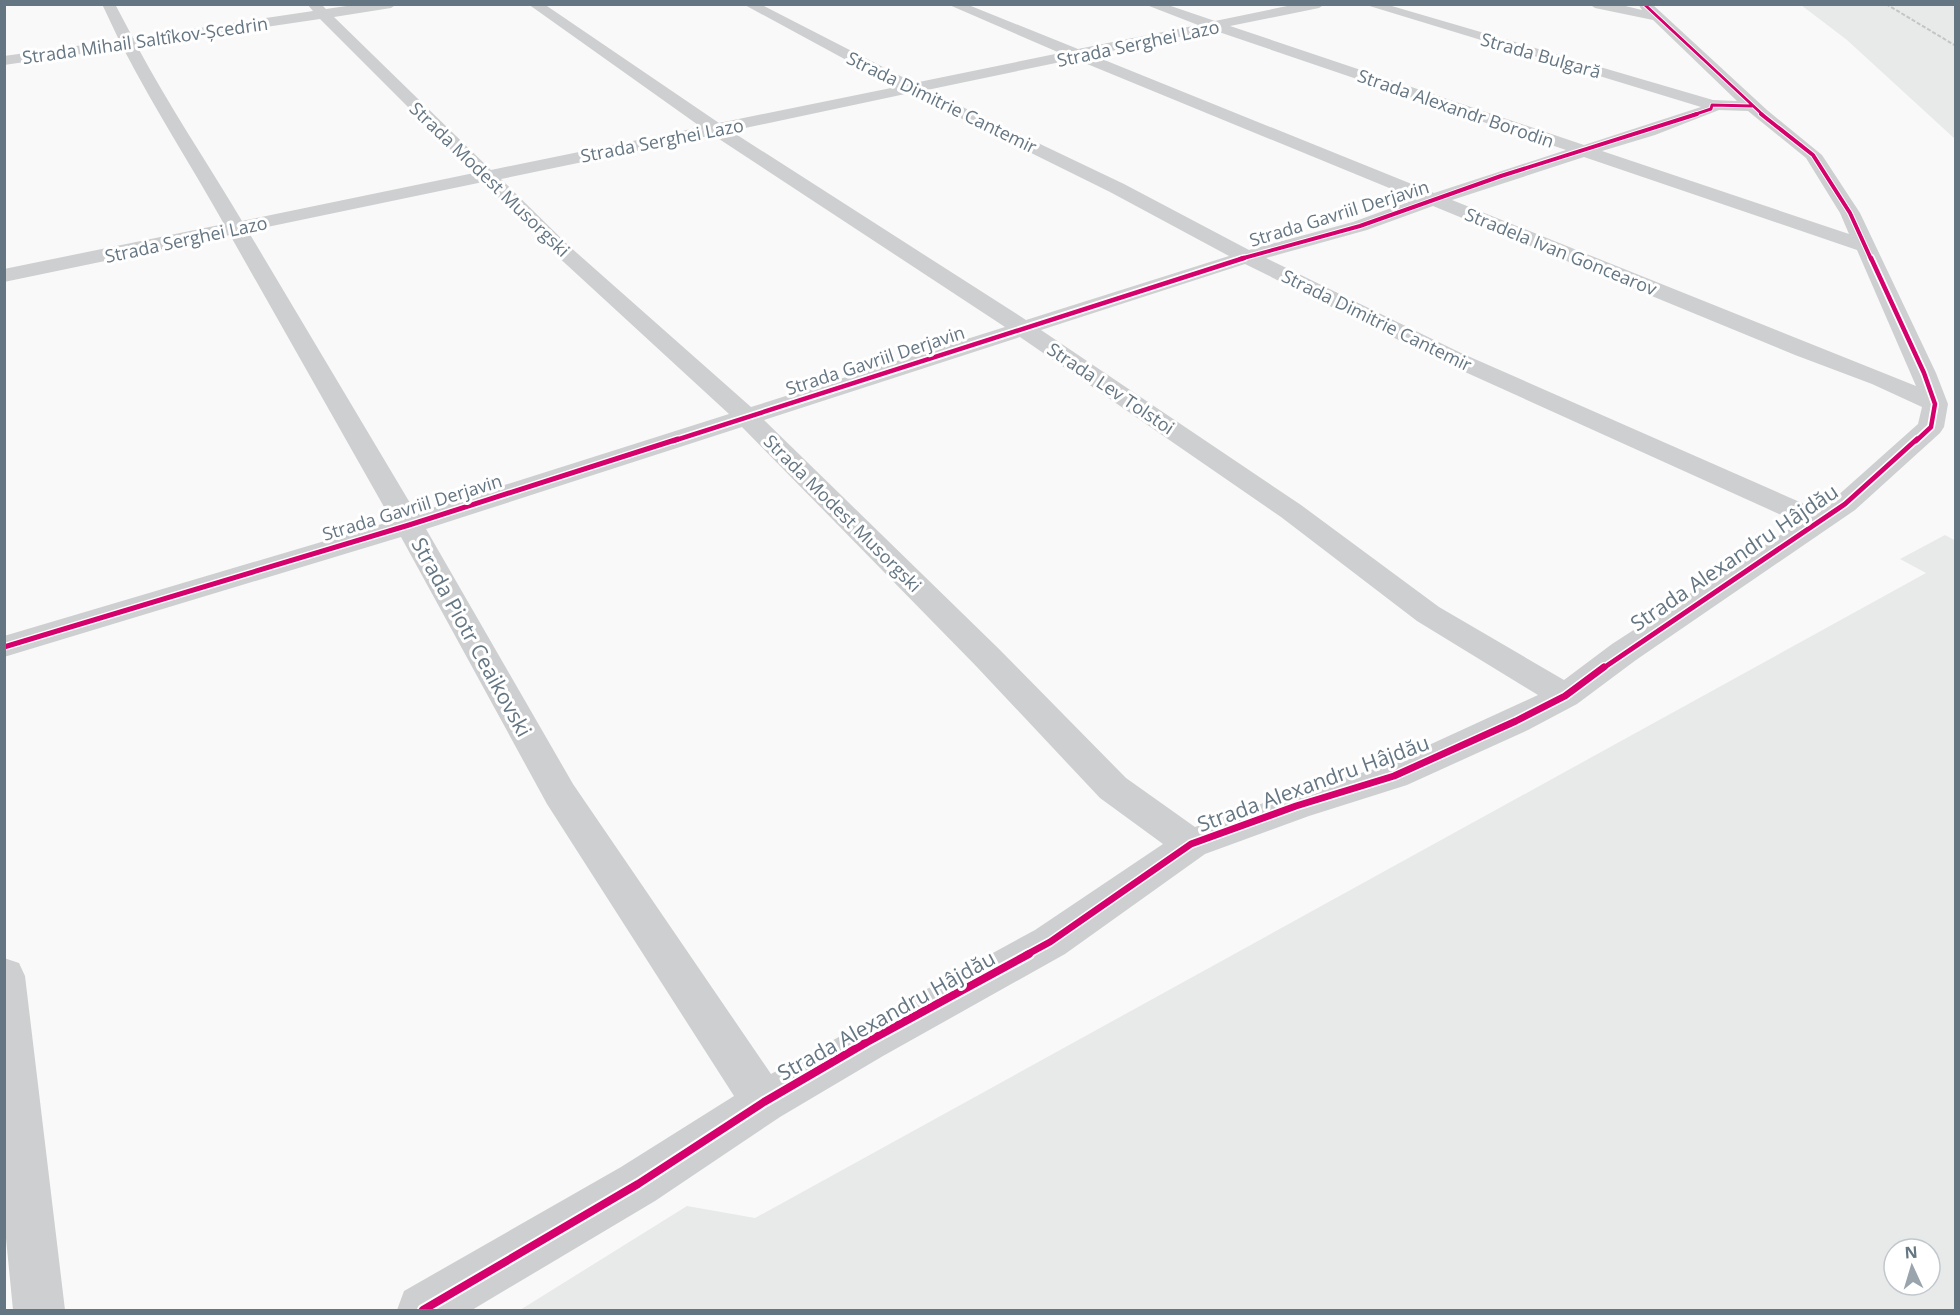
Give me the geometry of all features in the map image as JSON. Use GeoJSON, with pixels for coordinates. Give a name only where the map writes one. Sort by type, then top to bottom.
{"type":"FeatureCollection","features":[{"type":"Feature","properties":{"kind":"street","name":"Strada Piotr Ceaikovski"},"geometry":{"type":"LineString","coordinates":[[108,4],[158,100],[191,150],[409,525],[560,794],[764,1102]]}},
{"type":"Feature","properties":{"kind":"street","name":"Strada Mihail Saltîkov-Șcedrin"},"geometry":{"type":"LineString","coordinates":[[4,60],[127,43],[318,9],[391,4]]}},
{"type":"Feature","properties":{"kind":"street","name":"Strada Lev Tolstoi"},"geometry":{"type":"LineString","coordinates":[[534,4],[716,129],[1023,328],[1291,511],[1428,614],[1565,696]]}},
{"type":"Feature","properties":{"kind":"street","name":"Strada Dimitrie Cantemir"},"geometry":{"type":"LineString","coordinates":[[749,4],[913,89],[1117,188],[1247,257],[1453,358],[1820,522]]}},
{"type":"Feature","properties":{"kind":"street","name":"Stradela Ivan Goncearov"},"geometry":{"type":"LineString","coordinates":[[953,4],[1803,350],[1881,379],[1935,404]]}},
{"type":"Feature","properties":{"kind":"street","name":"Strada Alexandr Borodin"},"geometry":{"type":"LineString","coordinates":[[1150,4],[1866,246]]}},
{"type":"Feature","properties":{"kind":"street","name":"Strada Serghei Lazo"},"geometry":{"type":"LineString","coordinates":[[4,276],[1077,56],[1319,4]]}},
{"type":"Feature","properties":{"kind":"street","name":"Strada Bulgară"},"geometry":{"type":"LineString","coordinates":[[1369,4],[1712,105]]}},
{"type":"Feature","properties":{"kind":"street"},"geometry":{"type":"LineString","coordinates":[[1595,4],[1651,11],[1752,105],[1813,154],[1850,213],[1924,373],[1935,404]]}},
{"type":"Feature","properties":{"kind":"street","name":"Strada Modest Musorgski"},"geometry":{"type":"LineString","coordinates":[[318,9],[637,320],[747,417],[979,648],[1113,788],[1191,844]]}},
{"type":"Feature","properties":{"kind":"street","name":"Strada Gavriil Derjavin"},"geometry":{"type":"LineString","coordinates":[[4,648],[409,525],[1247,257],[1360,225],[1581,151],[1649,131],[1711,109],[1712,105],[1752,105]]}},
{"type":"Feature","properties":{"kind":"street","name":"Strada Alexandru Hâjdău"},"geometry":{"type":"LineString","coordinates":[[423,1311],[638,1184],[764,1102],[867,1042],[1050,942],[1191,844],[1296,806],[1394,776],[1516,721],[1565,696],[1624,652],[1845,504],[1931,427],[1935,404]]}},
{"type":"Feature","properties":{"kind":"street"},"geometry":{"type":"LineString","coordinates":[[4,976],[39,1311]]}},
{"type":"Feature","properties":{"kind":"shaded area"},"geometry":{"type":"Polygon","coordinates":[[[1801,5],[1955,5],[1953,9],[1956,10],[1955,139],[1847,40],[1801,5]]]}},
{"type":"Feature","properties":{"kind":"shaded area"},"geometry":{"type":"Polygon","coordinates":[[[1945,535],[1956,541],[1955,1310],[520,1310],[687,1206],[755,1218],[1926,573],[1900,559],[1945,535]]]}},
{"type":"Feature","properties":{"kind":"railway"},"geometry":{"type":"LineString","coordinates":[[1886,4],[1956,46]]}},
{"type":"Feature","properties":{"kind":"cycle path"},"geometry":{"type":"LineString","coordinates":[[423,1310],[638,1184],[764,1102],[867,1042],[1050,942],[1191,844],[1296,806],[1394,776],[1516,721],[1565,696],[1624,652],[1845,504],[1931,427],[1935,404],[1924,373],[1850,213],[1813,155],[1761,114],[1644,4]]}},
{"type":"Feature","properties":{"kind":"cycle path"},"geometry":{"type":"LineString","coordinates":[[4,647],[409,525],[1247,257],[1360,226],[1501,176],[1649,131],[1711,109],[1712,105],[1752,106]]}}]}
